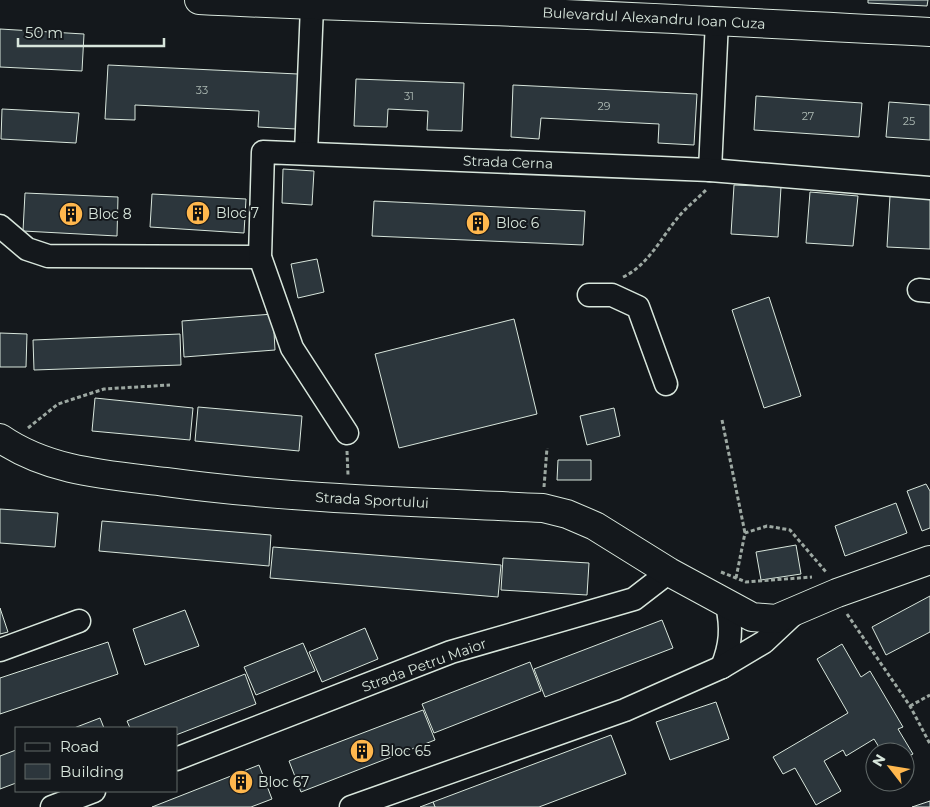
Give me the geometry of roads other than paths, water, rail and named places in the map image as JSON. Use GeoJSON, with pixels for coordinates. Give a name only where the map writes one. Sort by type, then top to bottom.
{"type":"FeatureCollection","features":[{"type":"Feature","properties":{"kind":"main road","name":"Bulevardul Alexandru Ioan Cuza"},"geometry":{"type":"LineString","coordinates":[[199,0],[312,6],[489,11],[930,32]]}},
{"type":"Feature","properties":{"kind":"main road","name":"Strada Sportului"},"geometry":{"type":"LineString","coordinates":[[8,440],[49,462],[85,472],[196,486],[341,500],[543,508],[567,514],[595,526],[727,605]]}},
{"type":"Feature","properties":{"kind":"main road"},"geometry":{"type":"LineString","coordinates":[[727,605],[800,608],[930,560]]}},
{"type":"Feature","properties":{"kind":"street"},"geometry":{"type":"LineString","coordinates":[[306,153],[312,6]]}},
{"type":"Feature","properties":{"kind":"street"},"geometry":{"type":"LineString","coordinates":[[709,179],[717,21]]}},
{"type":"Feature","properties":{"kind":"street","name":"Strada Cerna"},"geometry":{"type":"LineString","coordinates":[[260,257],[263,152],[306,153],[709,179],[930,188]]}},
{"type":"Feature","properties":{"kind":"street"},"geometry":{"type":"LineString","coordinates":[[0,226],[27,249],[48,256],[260,257],[292,348],[347,433]]}},
{"type":"Feature","properties":{"kind":"street"},"geometry":{"type":"LineString","coordinates":[[589,294],[612,295],[638,307],[666,384]]}},
{"type":"Feature","properties":{"kind":"street","name":"Strada Petru Maior"},"geometry":{"type":"LineString","coordinates":[[178,758],[452,652],[634,599],[669,572]]}},
{"type":"Feature","properties":{"kind":"street"},"geometry":{"type":"LineString","coordinates":[[722,667],[730,649],[732,628],[727,605]]}},
{"type":"Feature","properties":{"kind":"street"},"geometry":{"type":"LineString","coordinates":[[351,807],[625,710],[722,667],[764,642],[800,608]]}},
{"type":"Feature","properties":{"kind":"street"},"geometry":{"type":"LineString","coordinates":[[0,650],[79,621]]}},
{"type":"Feature","properties":{"kind":"street"},"geometry":{"type":"LineString","coordinates":[[52,807],[91,792]]}},
{"type":"Feature","properties":{"kind":"place","name":"Bloc 7"},"geometry":{"type":"Point","coordinates":[198,213]}},
{"type":"Feature","properties":{"kind":"place","name":"Bloc 8"},"geometry":{"type":"Point","coordinates":[71,214]}},
{"type":"Feature","properties":{"kind":"place","name":"Bloc 6"},"geometry":{"type":"Point","coordinates":[478,223]}},
{"type":"Feature","properties":{"kind":"place","name":"Bloc 65"},"geometry":{"type":"Point","coordinates":[362,751]}},
{"type":"Feature","properties":{"kind":"place","name":"Bloc 67"},"geometry":{"type":"Point","coordinates":[241,782]}}]}
